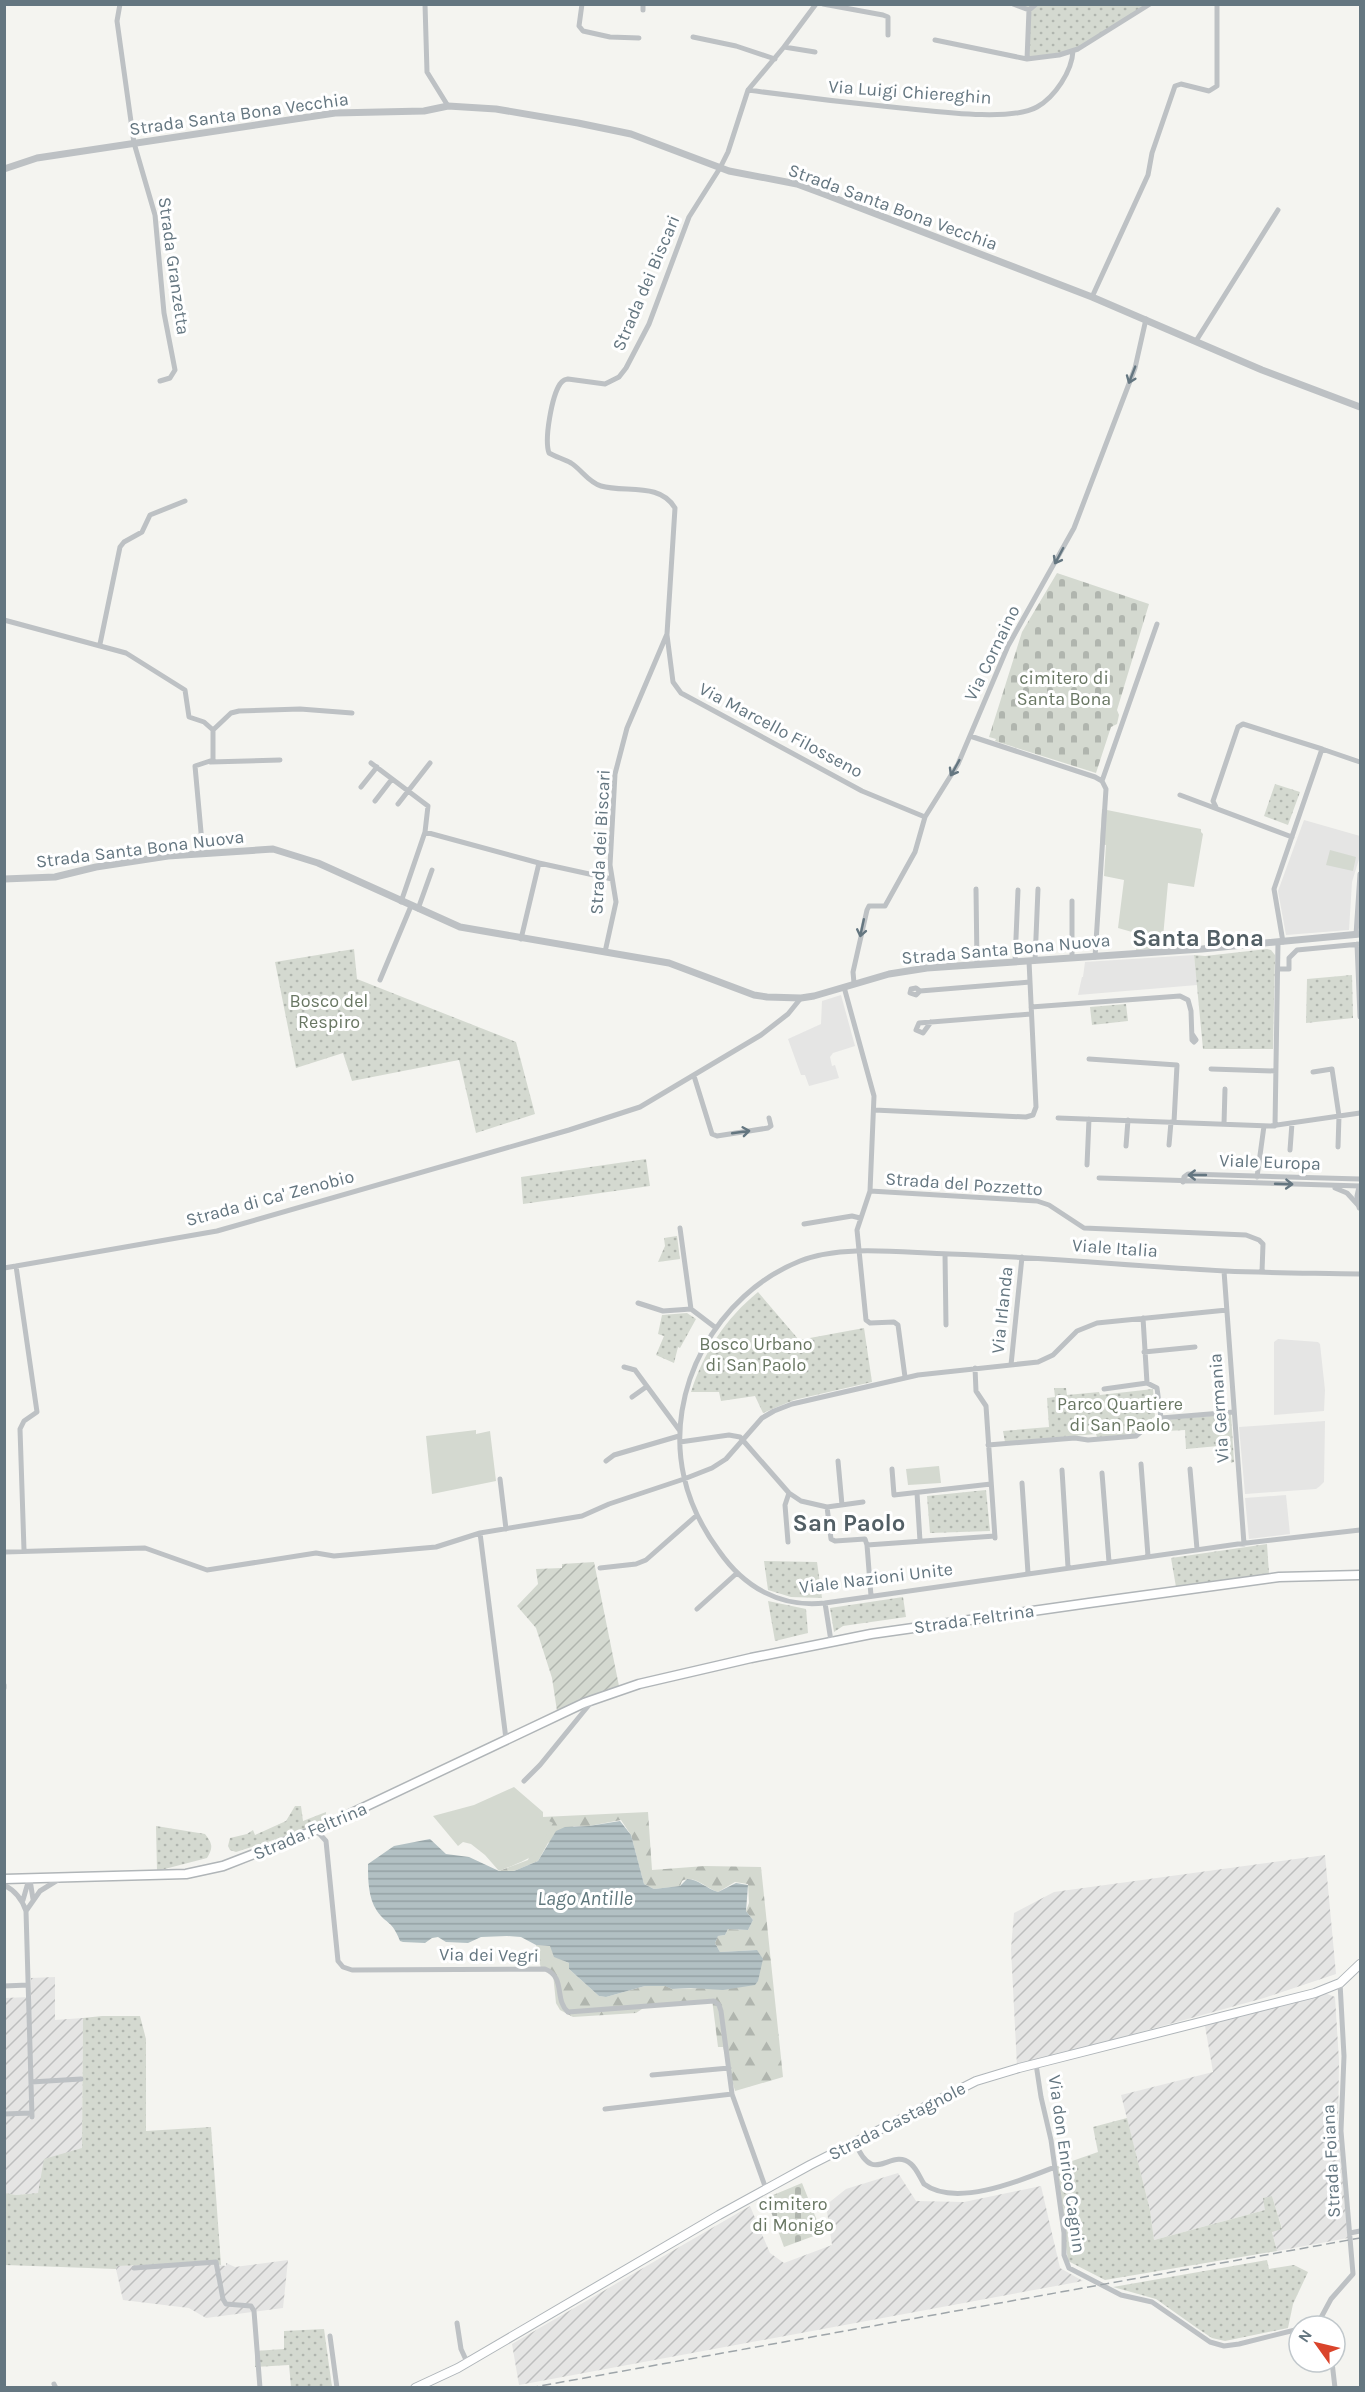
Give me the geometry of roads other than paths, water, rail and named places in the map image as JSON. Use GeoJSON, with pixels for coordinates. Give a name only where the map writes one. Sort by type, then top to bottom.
{"type":"FeatureCollection","features":[{"type":"Feature","properties":{"kind":"main road","name":"Strada Feltrina"},"geometry":{"type":"LineString","coordinates":[[4,1880],[186,1874],[223,1866],[316,1830],[594,1699],[639,1684],[831,1641],[1278,1577],[1360,1575]]}},
{"type":"Feature","properties":{"kind":"main road","name":"Strada Castagnole"},"geometry":{"type":"LineString","coordinates":[[415,2388],[440,2378],[766,2188],[976,2081],[1276,2003],[1340,1983],[1360,1964]]}},
{"type":"Feature","properties":{"kind":"street","name":"Strada Granzetta"},"geometry":{"type":"LineString","coordinates":[[120,4],[117,21],[134,143],[155,215],[164,313],[176,369],[170,378],[160,381]]}},
{"type":"Feature","properties":{"kind":"street"},"geometry":{"type":"LineString","coordinates":[[425,4],[427,72],[448,106]]}},
{"type":"Feature","properties":{"kind":"street"},"geometry":{"type":"LineString","coordinates":[[582,4],[579,26],[583,31],[610,37],[639,38]]}},
{"type":"Feature","properties":{"kind":"street"},"geometry":{"type":"LineString","coordinates":[[748,90],[775,59],[816,4]]}},
{"type":"Feature","properties":{"kind":"street"},"geometry":{"type":"LineString","coordinates":[[824,4],[865,10],[888,17],[888,35]]}},
{"type":"Feature","properties":{"kind":"street"},"geometry":{"type":"LineString","coordinates":[[1013,4],[1029,10]]}},
{"type":"Feature","properties":{"kind":"street"},"geometry":{"type":"LineString","coordinates":[[1027,59],[1029,10],[1036,4]]}},
{"type":"Feature","properties":{"kind":"street"},"geometry":{"type":"LineString","coordinates":[[935,40],[1027,59],[1073,51],[1150,4]]}},
{"type":"Feature","properties":{"kind":"street"},"geometry":{"type":"LineString","coordinates":[[1092,297],[1145,184],[1168,102],[1178,84],[1209,91],[1217,86],[1217,4]]}},
{"type":"Feature","properties":{"kind":"street"},"geometry":{"type":"LineString","coordinates":[[693,37],[736,46],[775,59]]}},
{"type":"Feature","properties":{"kind":"street"},"geometry":{"type":"LineString","coordinates":[[784,47],[814,51]]}},
{"type":"Feature","properties":{"kind":"street","name":"Via Luigi Chiereghin"},"geometry":{"type":"LineString","coordinates":[[748,90],[808,99],[965,114],[1006,114],[1036,108],[1050,97],[1062,81],[1072,60],[1073,51]]}},
{"type":"Feature","properties":{"kind":"street","name":"Strada dei Biscari"},"geometry":{"type":"LineString","coordinates":[[604,952],[616,902],[610,865],[615,774],[627,728],[667,634],[671,598],[673,505],[665,496],[656,492],[614,488],[592,483],[572,464],[549,453],[550,415],[559,385],[563,381],[605,384],[619,377],[626,368],[649,324],[689,217],[728,152],[748,90]]}},
{"type":"Feature","properties":{"kind":"street","name":"Strada Santa Bona Vecchia"},"geometry":{"type":"LineString","coordinates":[[4,169],[38,158],[335,113],[424,111],[448,106],[508,111],[578,123],[631,134],[720,168],[797,184],[1092,297],[1262,370],[1360,407]]}},
{"type":"Feature","properties":{"kind":"street"},"geometry":{"type":"LineString","coordinates":[[1196,341],[1278,210]]}},
{"type":"Feature","properties":{"kind":"street","name":"Via Cornaino"},"geometry":{"type":"LineString","coordinates":[[854,983],[853,972],[867,910],[869,906],[885,906],[915,852],[925,817],[958,764],[1008,646],[1074,528],[1136,368],[1146,319]]}},
{"type":"Feature","properties":{"kind":"street"},"geometry":{"type":"LineString","coordinates":[[100,644],[120,547],[124,542],[142,532],[150,515],[186,501]]}},
{"type":"Feature","properties":{"kind":"street"},"geometry":{"type":"LineString","coordinates":[[4,620],[100,644],[126,653],[185,690],[189,717],[204,722],[213,730]]}},
{"type":"Feature","properties":{"kind":"street"},"geometry":{"type":"LineString","coordinates":[[1102,781],[1157,624]]}},
{"type":"Feature","properties":{"kind":"street","name":"Via Marcello Filosseno"},"geometry":{"type":"LineString","coordinates":[[667,634],[673,682],[681,693],[862,790],[925,817]]}},
{"type":"Feature","properties":{"kind":"street"},"geometry":{"type":"LineString","coordinates":[[209,762],[213,760],[213,730],[231,712],[300,709],[352,712]]}},
{"type":"Feature","properties":{"kind":"street"},"geometry":{"type":"LineString","coordinates":[[1216,807],[1213,801],[1238,727],[1243,724],[1360,762]]}},
{"type":"Feature","properties":{"kind":"street"},"geometry":{"type":"LineString","coordinates":[[970,736],[1102,781],[1106,789],[1095,957]]}},
{"type":"Feature","properties":{"kind":"street"},"geometry":{"type":"LineString","coordinates":[[1275,1125],[1278,969],[1281,942],[1274,889],[1322,749]]}},
{"type":"Feature","properties":{"kind":"street"},"geometry":{"type":"LineString","coordinates":[[203,854],[195,766],[209,762],[280,760]]}},
{"type":"Feature","properties":{"kind":"street"},"geometry":{"type":"LineString","coordinates":[[398,804],[430,763]]}},
{"type":"Feature","properties":{"kind":"street"},"geometry":{"type":"LineString","coordinates":[[361,787],[374,765],[428,806],[425,832],[401,902]]}},
{"type":"Feature","properties":{"kind":"street"},"geometry":{"type":"LineString","coordinates":[[375,801],[392,779]]}},
{"type":"Feature","properties":{"kind":"street"},"geometry":{"type":"LineString","coordinates":[[1180,795],[1292,837]]}},
{"type":"Feature","properties":{"kind":"street"},"geometry":{"type":"LineString","coordinates":[[425,832],[539,863],[612,879]]}},
{"type":"Feature","properties":{"kind":"street","name":"Strada Santa Bona Nuova"},"geometry":{"type":"LineString","coordinates":[[4,879],[55,877],[103,865],[203,854],[261,849],[283,851],[318,863],[414,908],[470,930],[676,966],[754,995],[781,999],[801,998],[904,972],[977,964],[1095,957],[1358,934]]}},
{"type":"Feature","properties":{"kind":"street"},"geometry":{"type":"LineString","coordinates":[[521,939],[539,863]]}},
{"type":"Feature","properties":{"kind":"street"},"geometry":{"type":"LineString","coordinates":[[380,980],[432,870]]}},
{"type":"Feature","properties":{"kind":"street"},"geometry":{"type":"LineString","coordinates":[[1358,934],[1360,876]]}},
{"type":"Feature","properties":{"kind":"street"},"geometry":{"type":"LineString","coordinates":[[976,889],[977,964]]}},
{"type":"Feature","properties":{"kind":"street"},"geometry":{"type":"LineString","coordinates":[[874,1110],[1026,1117],[1033,1115],[1036,1107],[1030,982],[1038,889]]}},
{"type":"Feature","properties":{"kind":"street"},"geometry":{"type":"LineString","coordinates":[[1015,962],[1018,890]]}},
{"type":"Feature","properties":{"kind":"street"},"geometry":{"type":"LineString","coordinates":[[1072,901],[1072,958]]}},
{"type":"Feature","properties":{"kind":"street"},"geometry":{"type":"LineString","coordinates":[[1278,969],[1289,969],[1289,958],[1297,950],[1359,944],[1360,1017]]}},
{"type":"Feature","properties":{"kind":"street"},"geometry":{"type":"LineString","coordinates":[[920,991],[1030,982]]}},
{"type":"Feature","properties":{"kind":"street","name":"Strada del Pozzetto"},"geometry":{"type":"LineString","coordinates":[[844,987],[871,1085],[874,1110],[870,1191],[1037,1202],[1049,1205],[1084,1228],[1246,1235],[1263,1244],[1262,1272]]}},
{"type":"Feature","properties":{"kind":"street"},"geometry":{"type":"LineString","coordinates":[[1031,1007],[1180,996],[1188,1000],[1191,1011],[1191,1034]]}},
{"type":"Feature","properties":{"kind":"street","name":"Strada di Ca' Zenobio"},"geometry":{"type":"LineString","coordinates":[[4,1268],[229,1228],[640,1107],[694,1077],[761,1035],[788,1014],[801,998]]}},
{"type":"Feature","properties":{"kind":"street"},"geometry":{"type":"LineString","coordinates":[[931,1022],[1031,1014]]}},
{"type":"Feature","properties":{"kind":"street"},"geometry":{"type":"LineString","coordinates":[[1089,1059],[1177,1065],[1170,1145]]}},
{"type":"Feature","properties":{"kind":"street"},"geometry":{"type":"LineString","coordinates":[[1211,1069],[1276,1071]]}},
{"type":"Feature","properties":{"kind":"street"},"geometry":{"type":"LineString","coordinates":[[1314,1072],[1332,1069],[1339,1116],[1338,1147]]}},
{"type":"Feature","properties":{"kind":"street"},"geometry":{"type":"LineString","coordinates":[[694,1077],[712,1134],[717,1136],[768,1128],[771,1126],[769,1118]]}},
{"type":"Feature","properties":{"kind":"street"},"geometry":{"type":"LineString","coordinates":[[1224,1124],[1225,1089]]}},
{"type":"Feature","properties":{"kind":"street"},"geometry":{"type":"LineString","coordinates":[[1058,1118],[1264,1126],[1360,1113]]}},
{"type":"Feature","properties":{"kind":"street"},"geometry":{"type":"LineString","coordinates":[[1087,1165],[1089,1119]]}},
{"type":"Feature","properties":{"kind":"street"},"geometry":{"type":"LineString","coordinates":[[1126,1146],[1128,1120]]}},
{"type":"Feature","properties":{"kind":"street"},"geometry":{"type":"LineString","coordinates":[[1290,1150],[1292,1123]]}},
{"type":"Feature","properties":{"kind":"street"},"geometry":{"type":"LineString","coordinates":[[1257,1177],[1264,1126]]}},
{"type":"Feature","properties":{"kind":"street","name":"Viale Europa"},"geometry":{"type":"LineString","coordinates":[[1183,1182],[1184,1177],[1188,1174],[1360,1179]]}},
{"type":"Feature","properties":{"kind":"street","name":"Viale Europa"},"geometry":{"type":"LineString","coordinates":[[1099,1178],[1360,1186]]}},
{"type":"Feature","properties":{"kind":"street"},"geometry":{"type":"LineString","coordinates":[[1328,1186],[1347,1193],[1360,1208]]}},
{"type":"Feature","properties":{"kind":"street"},"geometry":{"type":"LineString","coordinates":[[1360,1186],[1358,1196],[1360,1208]]}},
{"type":"Feature","properties":{"kind":"street"},"geometry":{"type":"LineString","coordinates":[[870,1191],[857,1230],[866,1320],[870,1323],[894,1322],[898,1325],[905,1377]]}},
{"type":"Feature","properties":{"kind":"street"},"geometry":{"type":"LineString","coordinates":[[804,1224],[852,1216],[860,1218]]}},
{"type":"Feature","properties":{"kind":"street"},"geometry":{"type":"LineString","coordinates":[[680,1228],[691,1309]]}},
{"type":"Feature","properties":{"kind":"street","name":"Viale Italia"},"geometry":{"type":"LineString","coordinates":[[867,1252],[1022,1257],[1224,1271],[1360,1274]]}},
{"type":"Feature","properties":{"kind":"street","name":"Viale Nazioni Unite"},"geometry":{"type":"LineString","coordinates":[[867,1252],[815,1257],[776,1272],[744,1297],[716,1328],[692,1373],[683,1405],[680,1436],[684,1479],[697,1515],[721,1554],[755,1588],[775,1598],[804,1604],[825,1603],[1148,1556],[1359,1531]]}},
{"type":"Feature","properties":{"kind":"street"},"geometry":{"type":"LineString","coordinates":[[945,1254],[946,1325]]}},
{"type":"Feature","properties":{"kind":"street","name":"Via Irlanda"},"geometry":{"type":"LineString","coordinates":[[1011,1365],[1022,1257]]}},
{"type":"Feature","properties":{"kind":"street"},"geometry":{"type":"LineString","coordinates":[[16,1266],[37,1412],[24,1421],[20,1429],[24,1550]]}},
{"type":"Feature","properties":{"kind":"street","name":"Via Germania"},"geometry":{"type":"LineString","coordinates":[[1224,1271],[1244,1544]]}},
{"type":"Feature","properties":{"kind":"street"},"geometry":{"type":"LineString","coordinates":[[638,1303],[663,1311],[691,1309],[716,1328]]}},
{"type":"Feature","properties":{"kind":"street"},"geometry":{"type":"LineString","coordinates":[[4,1552],[145,1548],[157,1550],[207,1570],[316,1553],[334,1556],[436,1547],[480,1533],[582,1516],[609,1504],[684,1479],[720,1463],[758,1421],[779,1408],[905,1377],[1038,1362],[1049,1358],[1073,1334],[1097,1323],[1227,1310]]}},
{"type":"Feature","properties":{"kind":"street"},"geometry":{"type":"LineString","coordinates":[[1143,1318],[1147,1383]]}},
{"type":"Feature","properties":{"kind":"street"},"geometry":{"type":"LineString","coordinates":[[1144,1352],[1195,1347]]}},
{"type":"Feature","properties":{"kind":"street"},"geometry":{"type":"LineString","coordinates":[[624,1367],[635,1370],[680,1436]]}},
{"type":"Feature","properties":{"kind":"street"},"geometry":{"type":"LineString","coordinates":[[867,1545],[995,1537],[986,1406],[976,1391],[975,1368]]}},
{"type":"Feature","properties":{"kind":"street"},"geometry":{"type":"LineString","coordinates":[[988,1445],[1136,1436],[1142,1431],[1154,1429],[1161,1418],[1157,1388],[1147,1383],[1104,1389]]}},
{"type":"Feature","properties":{"kind":"street"},"geometry":{"type":"LineString","coordinates":[[633,1397],[646,1387]]}},
{"type":"Feature","properties":{"kind":"street"},"geometry":{"type":"LineString","coordinates":[[1161,1418],[1234,1412]]}},
{"type":"Feature","properties":{"kind":"street"},"geometry":{"type":"LineString","coordinates":[[606,1461],[614,1455],[680,1436],[732,1434],[738,1435],[789,1493],[801,1501],[827,1507],[863,1502]]}},
{"type":"Feature","properties":{"kind":"street"},"geometry":{"type":"LineString","coordinates":[[838,1461],[842,1505]]}},
{"type":"Feature","properties":{"kind":"street"},"geometry":{"type":"LineString","coordinates":[[1141,1464],[1148,1556]]}},
{"type":"Feature","properties":{"kind":"street"},"geometry":{"type":"LineString","coordinates":[[892,1469],[894,1495],[991,1484]]}},
{"type":"Feature","properties":{"kind":"street"},"geometry":{"type":"LineString","coordinates":[[1190,1469],[1197,1550]]}},
{"type":"Feature","properties":{"kind":"street"},"geometry":{"type":"LineString","coordinates":[[1062,1470],[1068,1568]]}},
{"type":"Feature","properties":{"kind":"street"},"geometry":{"type":"LineString","coordinates":[[1102,1473],[1109,1562]]}},
{"type":"Feature","properties":{"kind":"street"},"geometry":{"type":"LineString","coordinates":[[500,1479],[506,1529]]}},
{"type":"Feature","properties":{"kind":"street"},"geometry":{"type":"LineString","coordinates":[[1022,1482],[1028,1573]]}},
{"type":"Feature","properties":{"kind":"street"},"geometry":{"type":"LineString","coordinates":[[788,1542],[784,1505],[789,1493]]}},
{"type":"Feature","properties":{"kind":"street"},"geometry":{"type":"LineString","coordinates":[[917,1493],[920,1541]]}},
{"type":"Feature","properties":{"kind":"street"},"geometry":{"type":"LineString","coordinates":[[827,1507],[831,1539],[835,1541],[862,1538],[867,1545],[871,1596]]}},
{"type":"Feature","properties":{"kind":"street"},"geometry":{"type":"LineString","coordinates":[[600,1568],[636,1564],[646,1560],[697,1515]]}},
{"type":"Feature","properties":{"kind":"street"},"geometry":{"type":"LineString","coordinates":[[480,1533],[506,1739]]}},
{"type":"Feature","properties":{"kind":"street"},"geometry":{"type":"LineString","coordinates":[[697,1609],[737,1572]]}},
{"type":"Feature","properties":{"kind":"street"},"geometry":{"type":"LineString","coordinates":[[825,1603],[831,1641]]}},
{"type":"Feature","properties":{"kind":"street"},"geometry":{"type":"LineString","coordinates":[[524,1781],[594,1699]]}},
{"type":"Feature","properties":{"kind":"street","name":"Via dei Vegri"},"geometry":{"type":"LineString","coordinates":[[316,1830],[326,1841],[338,1961],[343,1967],[352,1970],[545,1970],[553,1972],[558,1979],[562,2003],[568,2012],[714,2001],[719,2005],[721,2011],[732,2094],[766,2188]]}},
{"type":"Feature","properties":{"kind":"street"},"geometry":{"type":"LineString","coordinates":[[26,1911],[40,1891],[61,1878]]}},
{"type":"Feature","properties":{"kind":"street"},"geometry":{"type":"LineString","coordinates":[[29,1879],[33,1899]]}},
{"type":"Feature","properties":{"kind":"street"},"geometry":{"type":"LineString","coordinates":[[22,1900],[29,1879]]}},
{"type":"Feature","properties":{"kind":"street"},"geometry":{"type":"LineString","coordinates":[[4,1885],[16,1892],[26,1911],[32,2115],[4,2114]]}},
{"type":"Feature","properties":{"kind":"street","name":"Strada Foiana"},"geometry":{"type":"LineString","coordinates":[[1340,1983],[1344,2056],[1341,2131],[1353,2274]]}},
{"type":"Feature","properties":{"kind":"street"},"geometry":{"type":"LineString","coordinates":[[4,1986],[28,1985]]}},
{"type":"Feature","properties":{"kind":"street","name":"Via don Enrico Cagnin"},"geometry":{"type":"LineString","coordinates":[[1036,2064],[1055,2167],[1064,2233],[1065,2262],[1074,2272],[1096,2280],[1121,2295],[1152,2302],[1197,2334],[1224,2346],[1287,2332]]}},
{"type":"Feature","properties":{"kind":"street"},"geometry":{"type":"LineString","coordinates":[[652,2075],[729,2068]]}},
{"type":"Feature","properties":{"kind":"street"},"geometry":{"type":"LineString","coordinates":[[31,2082],[81,2079]]}},
{"type":"Feature","properties":{"kind":"street"},"geometry":{"type":"LineString","coordinates":[[604,2109],[732,2094]]}},
{"type":"Feature","properties":{"kind":"street"},"geometry":{"type":"LineString","coordinates":[[855,2142],[861,2158],[867,2163],[877,2165],[897,2160],[906,2161],[913,2166],[926,2186],[944,2191],[988,2191],[1055,2167]]}},
{"type":"Feature","properties":{"kind":"street"},"geometry":{"type":"LineString","coordinates":[[1350,2233],[1360,2231]]}},
{"type":"Feature","properties":{"kind":"street"},"geometry":{"type":"LineString","coordinates":[[134,2268],[216,2262],[226,2304],[251,2306],[255,2311],[260,2388]]}},
{"type":"Feature","properties":{"kind":"street"},"geometry":{"type":"LineString","coordinates":[[1322,2314],[1331,2299],[1353,2274],[1360,2272]]}},
{"type":"Feature","properties":{"kind":"street"},"geometry":{"type":"LineString","coordinates":[[457,2323],[461,2349],[467,2362]]}},
{"type":"Feature","properties":{"kind":"street"},"geometry":{"type":"LineString","coordinates":[[330,2336],[337,2388]]}},
{"type":"Feature","properties":{"kind":"water","name":"Lago Antille"},"geometry":{"type":"Polygon","coordinates":[[[620,1821],[631,1835],[644,1884],[654,1889],[680,1886],[687,1879],[699,1882],[718,1892],[736,1883],[748,1885],[746,1911],[753,1920],[748,1930],[728,1929],[725,1935],[718,1936],[715,1943],[720,1952],[757,1950],[763,1959],[755,1985],[723,1990],[645,1986],[606,1997],[599,1996],[569,1969],[569,1963],[554,1957],[550,1946],[536,1945],[521,1937],[481,1937],[468,1943],[446,1942],[438,1937],[425,1943],[400,1941],[392,1926],[377,1911],[370,1894],[368,1864],[394,1846],[430,1839],[446,1854],[469,1857],[499,1871],[514,1871],[538,1861],[556,1831],[565,1827],[620,1821]]]}},
{"type":"Feature","properties":{"kind":"railway"},"geometry":{"type":"LineString","coordinates":[[529,2388],[1360,2238]]}},
{"type":"Feature","properties":{"kind":"district","name":"Santa Bona"},"geometry":{"type":"Point","coordinates":[1198,938]}},
{"type":"Feature","properties":{"kind":"district","name":"San Paolo"},"geometry":{"type":"Point","coordinates":[849,1523]}},
{"type":"Feature","properties":{"kind":"park label","name":"cimitero di Santa Bona"},"geometry":{"type":"Point","coordinates":[1064,688]}},
{"type":"Feature","properties":{"kind":"park label","name":"Bosco del Respiro"},"geometry":{"type":"Point","coordinates":[329,1011]}},
{"type":"Feature","properties":{"kind":"park label","name":"Bosco Urbano di San Paolo"},"geometry":{"type":"Point","coordinates":[756,1354]}},
{"type":"Feature","properties":{"kind":"park label","name":"Parco Quartiere di San Paolo"},"geometry":{"type":"Point","coordinates":[1120,1414]}},
{"type":"Feature","properties":{"kind":"park label","name":"cimitero di Monigo"},"geometry":{"type":"Point","coordinates":[793,2214]}}]}
